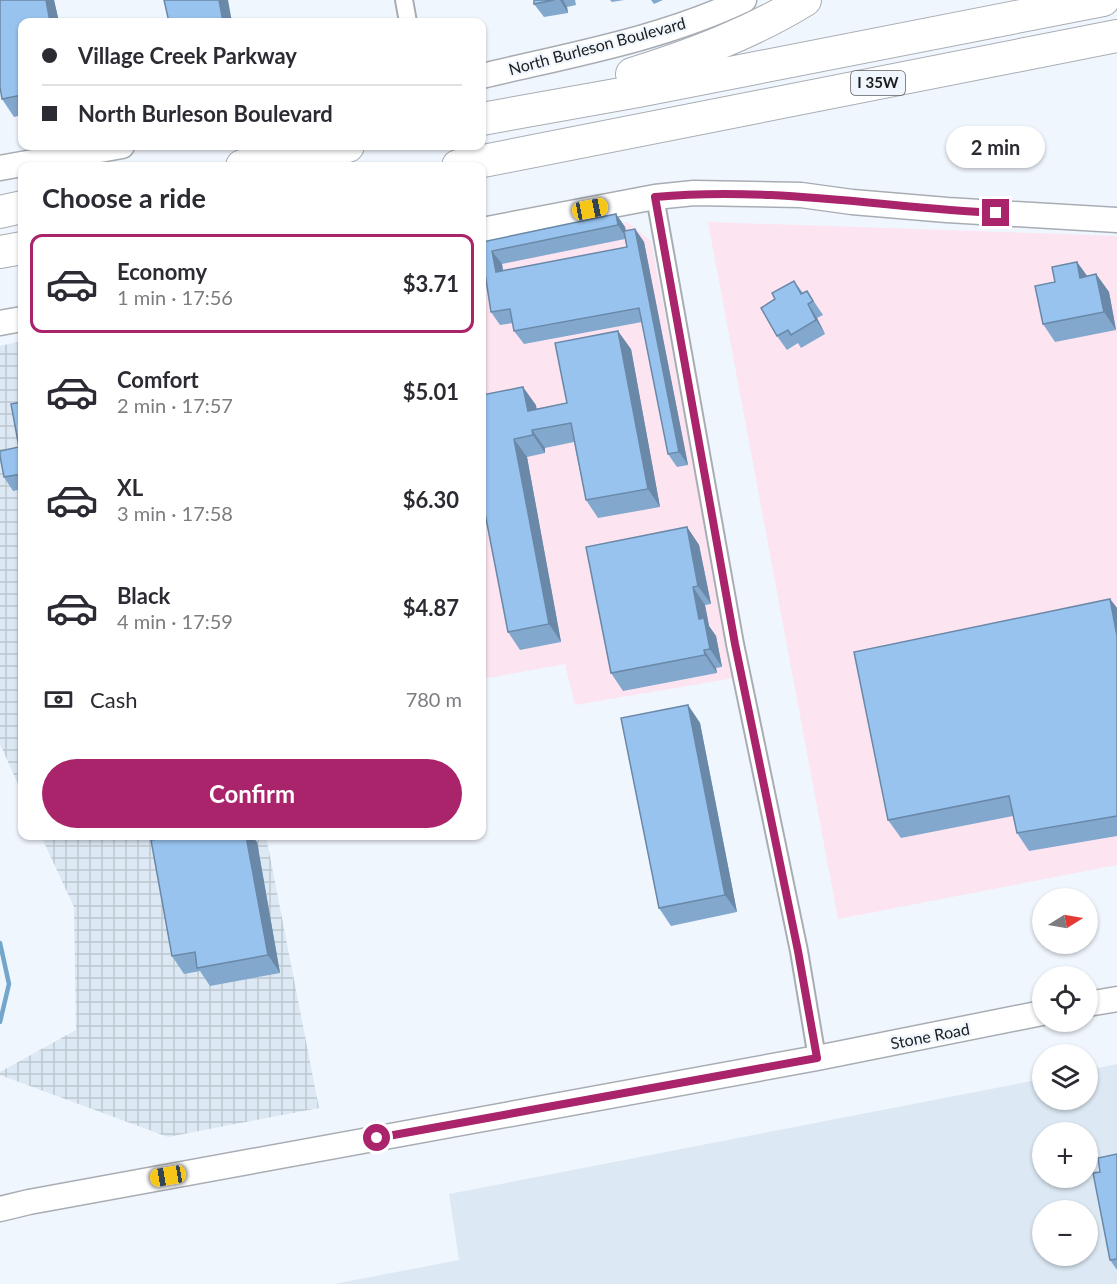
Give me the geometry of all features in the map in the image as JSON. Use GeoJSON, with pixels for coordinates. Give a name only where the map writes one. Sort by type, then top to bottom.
{"type":"FeatureCollection","features":[{"type":"Feature","properties":{"kind":"highway"},"geometry":{"type":"LineString","coordinates":[[489,117],[685,57],[730,40],[805,0]]}},
{"type":"Feature","properties":{"kind":"highway","name":"I 35W"},"geometry":{"type":"LineString","coordinates":[[489,117],[638,91],[1103,0]]}},
{"type":"Feature","properties":{"kind":"highway","name":"I 35W"},"geometry":{"type":"LineString","coordinates":[[478,162],[1117,36]]}},
{"type":"Feature","properties":{"kind":"highway"},"geometry":{"type":"LineString","coordinates":[[263,162],[327,150]]}},
{"type":"Feature","properties":{"kind":"street"},"geometry":{"type":"LineString","coordinates":[[404,0],[407,18]]}},
{"type":"Feature","properties":{"kind":"street","name":"North Burleson Boulevard"},"geometry":{"type":"LineString","coordinates":[[486,75],[668,30],[744,0]]}},
{"type":"Feature","properties":{"kind":"street"},"geometry":{"type":"LineString","coordinates":[[33,162],[100,150]]}},
{"type":"Feature","properties":{"kind":"street"},"geometry":{"type":"LineString","coordinates":[[0,168],[18,165]]}},
{"type":"Feature","properties":{"kind":"street"},"geometry":{"type":"LineString","coordinates":[[486,229],[655,197],[694,193],[801,195],[947,210],[1117,220]]}},
{"type":"Feature","properties":{"kind":"street"},"geometry":{"type":"LineString","coordinates":[[655,197],[735,644],[798,951],[817,1058]]}},
{"type":"Feature","properties":{"kind":"street"},"geometry":{"type":"LineString","coordinates":[[0,323],[18,320]]}},
{"type":"Feature","properties":{"kind":"street"},"geometry":{"type":"LineString","coordinates":[[1098,1002],[1117,999]]}},
{"type":"Feature","properties":{"kind":"street","name":"Stone Road"},"geometry":{"type":"LineString","coordinates":[[0,1209],[817,1058],[1032,1015]]}},
{"type":"Feature","properties":{"kind":"shaded area"},"geometry":{"type":"Polygon","coordinates":[[[627,222],[651,241],[734,678],[575,705],[565,664],[486,678],[486,251],[627,222]]]}},
{"type":"Feature","properties":{"kind":"shaded area"},"geometry":{"type":"Polygon","coordinates":[[[708,222],[1117,236],[1117,865],[838,919],[708,222]]]}},
{"type":"Feature","properties":{"kind":"shaded area"},"geometry":{"type":"Polygon","coordinates":[[[18,342],[18,784],[0,744],[0,346],[18,342]]]}},
{"type":"Feature","properties":{"kind":"shaded area"},"geometry":{"type":"Polygon","coordinates":[[[43,840],[267,840],[319,1108],[168,1137],[0,1075],[0,1072],[76,1030],[74,907],[43,840]]]}},
{"type":"Feature","properties":{"kind":"shaded area"},"geometry":{"type":"Polygon","coordinates":[[[1117,1064],[1117,1284],[334,1284],[459,1260],[449,1194],[1032,1081],[1032,1110],[1098,1110],[1098,1068],[1117,1064]]]}},
{"type":"Feature","properties":{"kind":"building"},"geometry":{"type":"Polygon","coordinates":[[[0,0],[46,0],[49,18],[18,18],[18,96],[2,99],[0,0]]]}},
{"type":"Feature","properties":{"kind":"building"},"geometry":{"type":"Polygon","coordinates":[[[164,0],[219,0],[222,18],[168,18],[164,0]]]}},
{"type":"Feature","properties":{"kind":"building"},"geometry":{"type":"Polygon","coordinates":[[[534,0],[554,0],[534,4],[534,0]]]}},
{"type":"Feature","properties":{"kind":"building"},"geometry":{"type":"Polygon","coordinates":[[[616,214],[618,225],[492,251],[496,272],[627,247],[624,231],[635,229],[679,452],[668,454],[639,308],[514,331],[510,309],[491,312],[486,280],[486,241],[616,214]]]}},
{"type":"Feature","properties":{"kind":"building"},"geometry":{"type":"Polygon","coordinates":[[[1077,262],[1080,278],[1096,274],[1104,312],[1043,324],[1035,286],[1055,282],[1052,267],[1077,262]]]}},
{"type":"Feature","properties":{"kind":"building"},"geometry":{"type":"Polygon","coordinates":[[[794,281],[801,294],[807,291],[813,301],[808,304],[816,320],[791,335],[788,330],[777,336],[761,308],[775,299],[772,293],[794,281]]]}},
{"type":"Feature","properties":{"kind":"building"},"geometry":{"type":"Polygon","coordinates":[[[618,331],[648,489],[586,500],[571,423],[532,430],[533,435],[514,439],[549,624],[508,632],[486,518],[486,394],[523,387],[528,411],[567,403],[555,343],[618,331]]]}},
{"type":"Feature","properties":{"kind":"building"},"geometry":{"type":"Polygon","coordinates":[[[18,403],[18,442],[11,404],[18,403]]]}},
{"type":"Feature","properties":{"kind":"building"},"geometry":{"type":"Polygon","coordinates":[[[18,447],[18,475],[4,477],[0,451],[18,447]]]}},
{"type":"Feature","properties":{"kind":"building"},"geometry":{"type":"Polygon","coordinates":[[[687,527],[698,586],[693,587],[699,619],[704,618],[710,649],[704,650],[705,655],[611,673],[586,547],[687,527]]]}},
{"type":"Feature","properties":{"kind":"building"},"geometry":{"type":"Polygon","coordinates":[[[1110,599],[1117,636],[1117,816],[1017,833],[1009,796],[888,820],[854,652],[1110,599]]]}},
{"type":"Feature","properties":{"kind":"building"},"geometry":{"type":"Polygon","coordinates":[[[688,705],[725,895],[659,908],[621,718],[688,705]]]}},
{"type":"Feature","properties":{"kind":"building"},"geometry":{"type":"Polygon","coordinates":[[[151,840],[247,840],[268,955],[197,968],[195,952],[172,956],[151,840]]]}},
{"type":"Feature","properties":{"kind":"building"},"geometry":{"type":"Polygon","coordinates":[[[1117,1154],[1117,1259],[1110,1260],[1096,1188],[1098,1188],[1098,1172],[1100,1172],[1098,1158],[1117,1154]]]}},
{"type":"Feature","properties":{"kind":"waterway"},"geometry":{"type":"LineString","coordinates":[[0,943],[9,984],[0,1022]]}},
{"type":"Feature","properties":{"kind":"route"},"geometry":{"type":"LineString","coordinates":[[377,1138],[817,1058],[798,951],[735,644],[655,197],[694,193],[801,195],[852,202],[996,213]]}}]}
